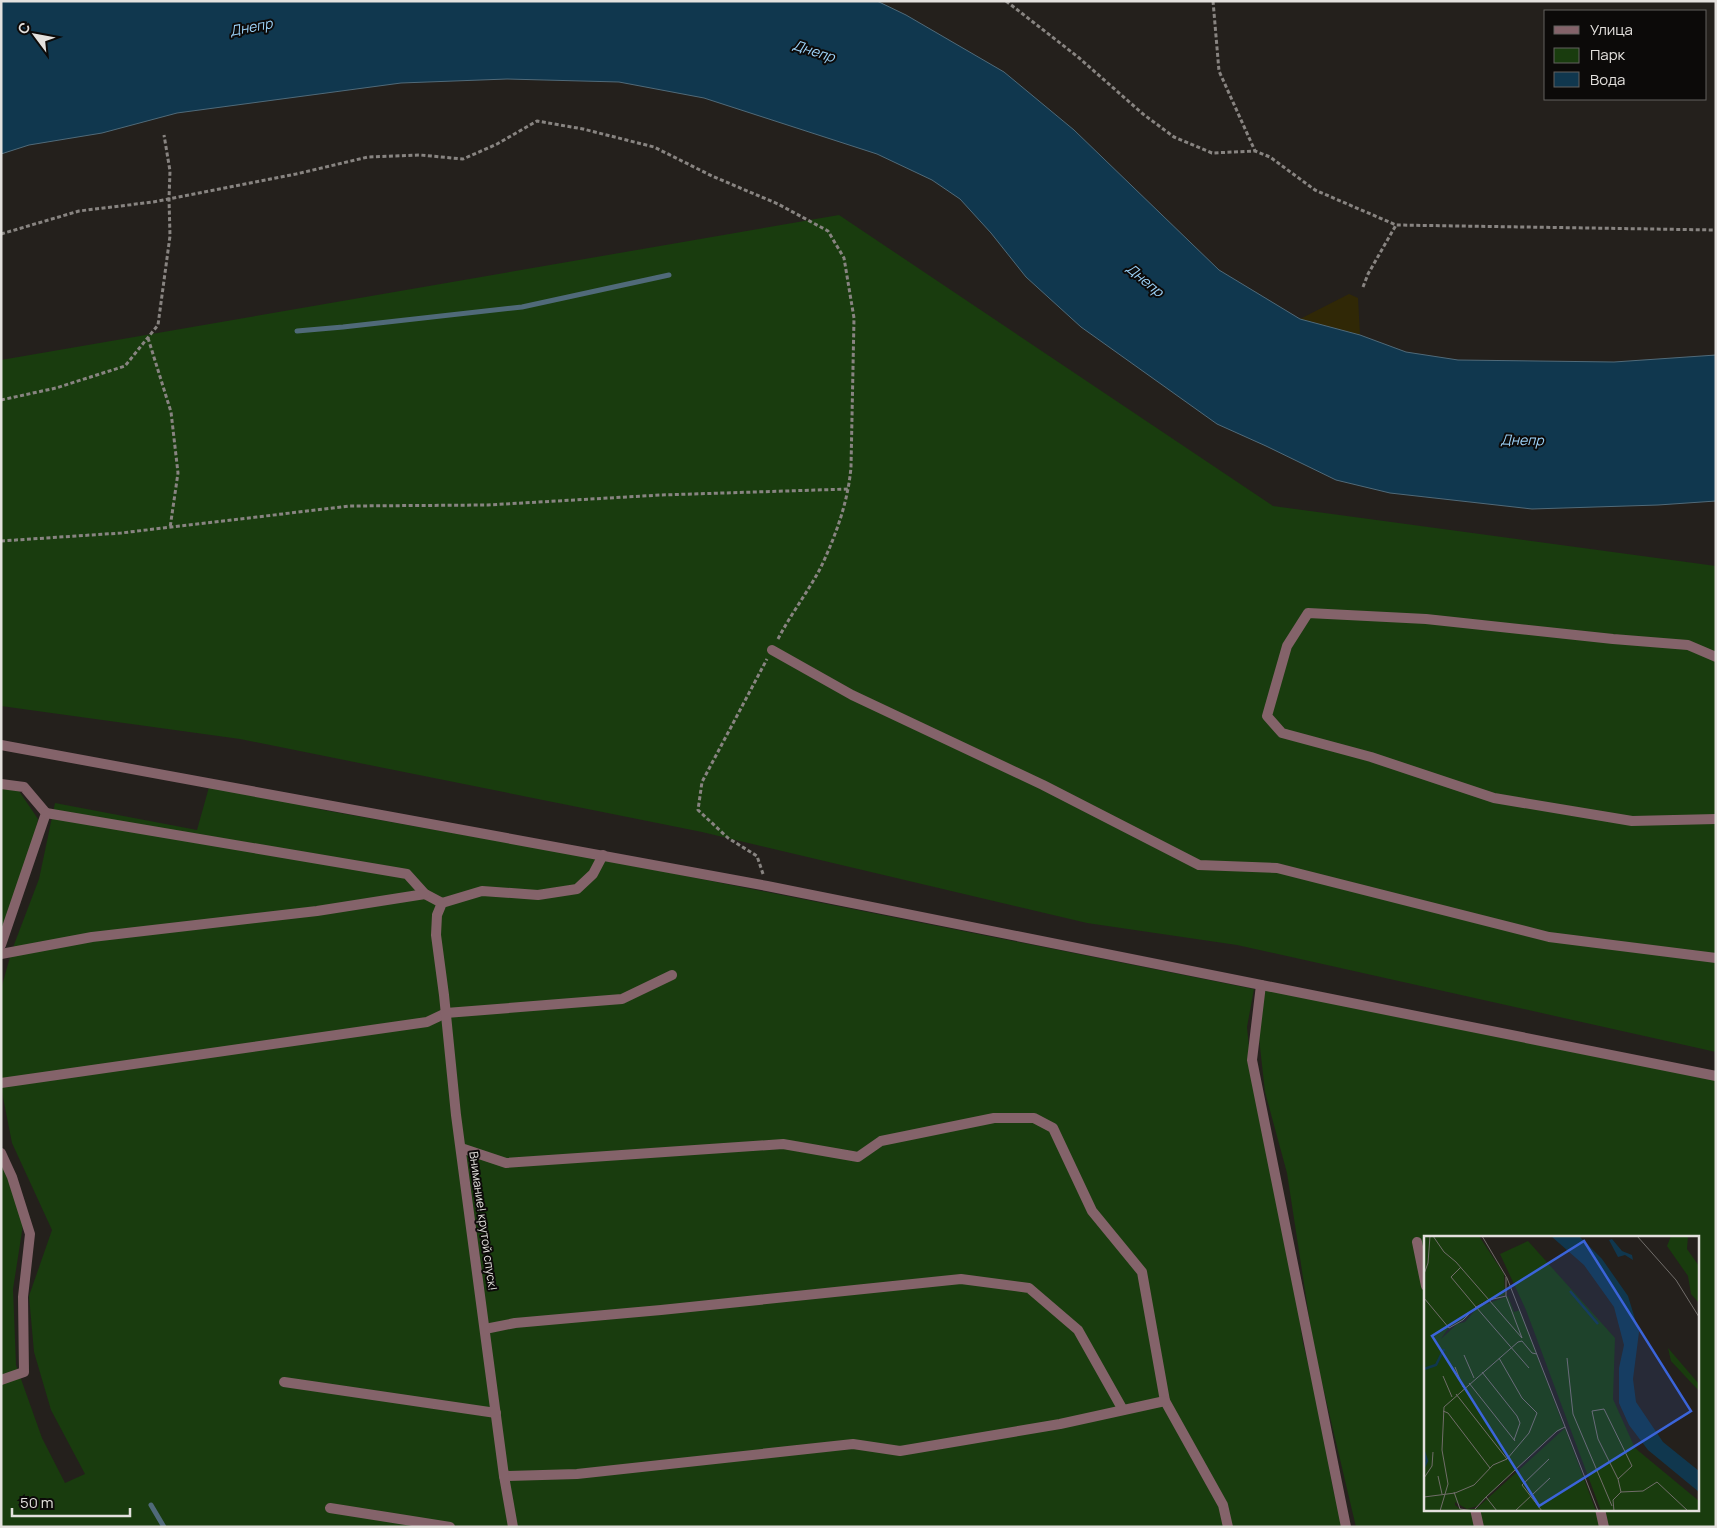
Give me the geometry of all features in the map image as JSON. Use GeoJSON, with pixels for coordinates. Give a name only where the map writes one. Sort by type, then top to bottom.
{"type":"FeatureCollection","features":[{"type":"Feature","properties":{"kind":"street"},"geometry":{"type":"LineString","coordinates":[[1716,657],[1688,645],[1426,619],[1308,613],[1287,646],[1267,716],[1282,734],[1371,757],[1494,798],[1632,821],[1716,819]]}},
{"type":"Feature","properties":{"kind":"street"},"geometry":{"type":"LineString","coordinates":[[772,650],[852,695],[1043,786],[1199,866],[1277,868],[1548,937],[1716,958]]}},
{"type":"Feature","properties":{"kind":"street"},"geometry":{"type":"LineString","coordinates":[[1,745],[767,886],[1716,1076]]}},
{"type":"Feature","properties":{"kind":"street"},"geometry":{"type":"LineString","coordinates":[[1,784],[24,787],[46,814],[407,874],[425,894],[442,902],[482,891],[538,895],[576,889],[593,874],[603,855]]}},
{"type":"Feature","properties":{"kind":"street"},"geometry":{"type":"LineString","coordinates":[[1,945],[46,814]]}},
{"type":"Feature","properties":{"kind":"street"},"geometry":{"type":"LineString","coordinates":[[1,954],[92,937],[317,910],[425,894]]}},
{"type":"Feature","properties":{"kind":"street","name":"Внимание! крутой спуск!"},"geometry":{"type":"LineString","coordinates":[[442,902],[437,914],[436,935],[456,1115],[504,1476],[513,1527]]}},
{"type":"Feature","properties":{"kind":"street"},"geometry":{"type":"LineString","coordinates":[[1,1083],[427,1022],[446,1013],[622,999],[672,975]]}},
{"type":"Feature","properties":{"kind":"street"},"geometry":{"type":"LineString","coordinates":[[1261,985],[1252,1060],[1346,1527]]}},
{"type":"Feature","properties":{"kind":"street"},"geometry":{"type":"LineString","coordinates":[[461,1148],[506,1163],[783,1144],[858,1157],[881,1141],[994,1118],[1034,1118],[1054,1128],[1092,1211],[1142,1272],[1165,1402],[1223,1505],[1228,1527]]}},
{"type":"Feature","properties":{"kind":"street"},"geometry":{"type":"LineString","coordinates":[[1,1153],[12,1177],[30,1234],[23,1297],[24,1372],[1,1380]]}},
{"type":"Feature","properties":{"kind":"street"},"geometry":{"type":"LineString","coordinates":[[1417,1242],[1424,1276]]}},
{"type":"Feature","properties":{"kind":"street"},"geometry":{"type":"LineString","coordinates":[[485,1330],[515,1323],[961,1279],[1029,1288],[1078,1330],[1123,1410]]}},
{"type":"Feature","properties":{"kind":"street"},"geometry":{"type":"LineString","coordinates":[[284,1382],[496,1413]]}},
{"type":"Feature","properties":{"kind":"street"},"geometry":{"type":"LineString","coordinates":[[504,1476],[577,1474],[853,1444],[900,1451],[1060,1424],[1165,1402]]}},
{"type":"Feature","properties":{"kind":"street"},"geometry":{"type":"LineString","coordinates":[[330,1508],[450,1527]]}},
{"type":"Feature","properties":{"kind":"street"},"geometry":{"type":"LineString","coordinates":[[1475,1510],[1479,1527]]}},
{"type":"Feature","properties":{"kind":"street"},"geometry":{"type":"LineString","coordinates":[[1600,1510],[1604,1527]]}},
{"type":"Feature","properties":{"kind":"path"},"geometry":{"type":"LineString","coordinates":[[1006,1],[1078,57],[1143,114],[1174,138],[1212,153],[1255,151],[1270,157],[1315,190],[1396,225],[1716,230]]}},
{"type":"Feature","properties":{"kind":"path"},"geometry":{"type":"LineString","coordinates":[[1212,1],[1219,71],[1255,151]]}},
{"type":"Feature","properties":{"kind":"path"},"geometry":{"type":"LineString","coordinates":[[1,234],[79,211],[169,199],[296,174],[368,157],[420,155],[463,160],[497,144],[537,121],[583,129],[654,147],[712,176],[778,204],[828,231],[844,258],[854,318],[849,490],[844,511],[820,568],[786,623],[702,782],[698,810],[728,838],[757,856],[767,886]]}},
{"type":"Feature","properties":{"kind":"path"},"geometry":{"type":"LineString","coordinates":[[1,400],[56,388],[125,366],[158,325],[170,236],[170,171],[164,135]]}},
{"type":"Feature","properties":{"kind":"path"},"geometry":{"type":"LineString","coordinates":[[1363,287],[1368,274],[1396,225]]}},
{"type":"Feature","properties":{"kind":"path"},"geometry":{"type":"LineString","coordinates":[[148,338],[170,412],[178,473],[170,528]]}},
{"type":"Feature","properties":{"kind":"path"},"geometry":{"type":"LineString","coordinates":[[1,541],[121,534],[350,506],[488,505],[661,495],[849,490]]}},
{"type":"Feature","properties":{"kind":"green space"},"geometry":{"type":"Polygon","coordinates":[[[839,215],[1273,506],[1716,566],[1716,1052],[1237,945],[1087,923],[702,832],[240,739],[1,706],[1,360],[839,215]]]}},
{"type":"Feature","properties":{"kind":"green space"},"geometry":{"type":"Polygon","coordinates":[[[211,780],[323,810],[611,861],[1254,989],[1247,1027],[1253,1088],[1283,1212],[1303,1343],[1318,1402],[1333,1489],[1344,1527],[1,1527],[1,1158],[23,1225],[13,1289],[16,1365],[42,1438],[65,1483],[85,1474],[51,1410],[34,1352],[29,1296],[52,1230],[12,1143],[1,1087],[1,989],[12,950],[39,879],[55,803],[197,830],[211,780]]]}},
{"type":"Feature","properties":{"kind":"green space"},"geometry":{"type":"Polygon","coordinates":[[[1,787],[19,791],[38,819],[26,876],[1,932],[1,787]]]}},
{"type":"Feature","properties":{"kind":"green space"},"geometry":{"type":"Polygon","coordinates":[[[1265,985],[1716,1076],[1716,1527],[1356,1527],[1314,1349],[1287,1173],[1265,1092],[1258,1029],[1265,985]]]}},
{"type":"Feature","properties":{"kind":"sand"},"geometry":{"type":"Polygon","coordinates":[[[1349,294],[1358,298],[1360,335],[1300,319],[1349,294]]]}},
{"type":"Feature","properties":{"kind":"water","name":"Днепр"},"geometry":{"type":"Polygon","coordinates":[[[1,1],[877,1],[906,15],[1004,72],[1074,130],[1219,270],[1300,319],[1360,335],[1406,352],[1458,360],[1614,362],[1716,355],[1716,501],[1532,509],[1390,493],[1336,480],[1217,424],[1081,327],[1026,277],[991,233],[960,199],[932,180],[877,154],[704,98],[619,82],[507,79],[401,83],[177,113],[102,133],[29,145],[1,154],[1,1]]]}},
{"type":"Feature","properties":{"kind":"waterway"},"geometry":{"type":"LineString","coordinates":[[297,331],[522,307],[669,275]]}},
{"type":"Feature","properties":{"kind":"waterway"},"geometry":{"type":"LineString","coordinates":[[151,1505],[164,1527]]}}]}
